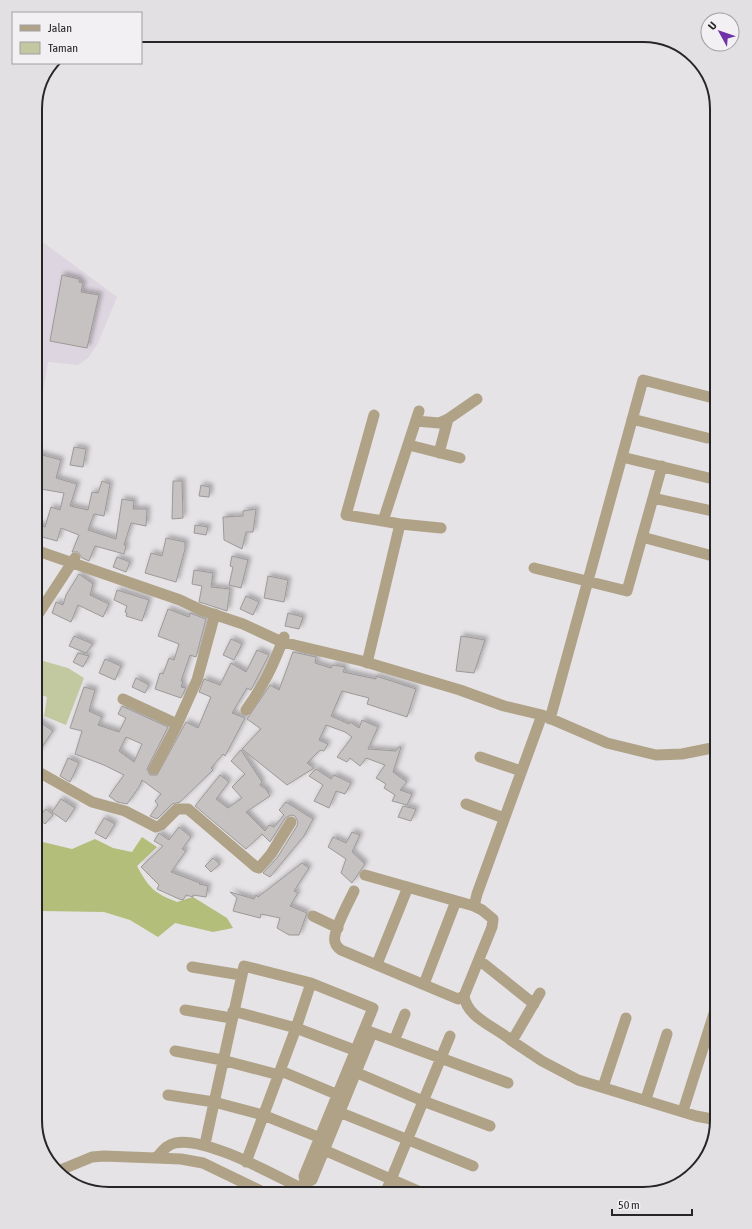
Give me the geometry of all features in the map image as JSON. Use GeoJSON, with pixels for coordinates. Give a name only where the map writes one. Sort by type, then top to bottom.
{"type":"FeatureCollection","features":[{"type":"Feature","properties":{"kind":"street"},"geometry":{"type":"LineString","coordinates":[[474,906],[504,818],[522,771],[546,717],[588,582],[643,380],[710,397]]}},
{"type":"Feature","properties":{"kind":"street"},"geometry":{"type":"LineString","coordinates":[[384,521],[417,416],[439,423],[448,419],[477,399]]}},
{"type":"Feature","properties":{"kind":"street"},"geometry":{"type":"LineString","coordinates":[[374,415],[346,515],[400,524],[441,528]]}},
{"type":"Feature","properties":{"kind":"street"},"geometry":{"type":"LineString","coordinates":[[439,453],[448,419]]}},
{"type":"Feature","properties":{"kind":"street"},"geometry":{"type":"LineString","coordinates":[[632,419],[708,438]]}},
{"type":"Feature","properties":{"kind":"street"},"geometry":{"type":"LineString","coordinates":[[409,445],[460,458]]}},
{"type":"Feature","properties":{"kind":"street"},"geometry":{"type":"LineString","coordinates":[[622,457],[710,478]]}},
{"type":"Feature","properties":{"kind":"street"},"geometry":{"type":"LineString","coordinates":[[534,568],[627,591],[662,466]]}},
{"type":"Feature","properties":{"kind":"street"},"geometry":{"type":"LineString","coordinates":[[653,498],[710,510]]}},
{"type":"Feature","properties":{"kind":"street"},"geometry":{"type":"LineString","coordinates":[[367,662],[400,524]]}},
{"type":"Feature","properties":{"kind":"street"},"geometry":{"type":"LineString","coordinates":[[642,537],[709,555]]}},
{"type":"Feature","properties":{"kind":"street"},"geometry":{"type":"LineString","coordinates":[[42,552],[73,560],[283,640],[367,662],[460,690],[504,706],[546,717],[607,743],[656,755],[682,754],[710,748]]}},
{"type":"Feature","properties":{"kind":"street"},"geometry":{"type":"LineString","coordinates":[[42,603],[73,560]]}},
{"type":"Feature","properties":{"kind":"street"},"geometry":{"type":"LineString","coordinates":[[154,769],[197,680],[216,614]]}},
{"type":"Feature","properties":{"kind":"street"},"geometry":{"type":"LineString","coordinates":[[246,710],[265,683],[283,640]]}},
{"type":"Feature","properties":{"kind":"street"},"geometry":{"type":"LineString","coordinates":[[123,700],[177,724]]}},
{"type":"Feature","properties":{"kind":"street"},"geometry":{"type":"LineString","coordinates":[[480,757],[522,771]]}},
{"type":"Feature","properties":{"kind":"street"},"geometry":{"type":"LineString","coordinates":[[42,774],[92,802],[125,811],[156,827],[161,825],[178,808],[188,809],[259,868],[271,854],[291,822]]}},
{"type":"Feature","properties":{"kind":"street"},"geometry":{"type":"LineString","coordinates":[[466,804],[504,818]]}},
{"type":"Feature","properties":{"kind":"street"},"geometry":{"type":"LineString","coordinates":[[365,875],[474,906],[482,910],[493,919],[492,927],[464,996],[466,1007],[481,1020],[542,1061],[578,1080],[710,1118]]}},
{"type":"Feature","properties":{"kind":"street"},"geometry":{"type":"LineString","coordinates":[[377,964],[408,887]]}},
{"type":"Feature","properties":{"kind":"street"},"geometry":{"type":"LineString","coordinates":[[354,891],[334,940],[337,947],[458,999],[464,996]]}},
{"type":"Feature","properties":{"kind":"street"},"geometry":{"type":"LineString","coordinates":[[424,984],[456,901]]}},
{"type":"Feature","properties":{"kind":"street"},"geometry":{"type":"LineString","coordinates":[[313,916],[338,928]]}},
{"type":"Feature","properties":{"kind":"street"},"geometry":{"type":"LineString","coordinates":[[479,960],[534,1004]]}},
{"type":"Feature","properties":{"kind":"street"},"geometry":{"type":"LineString","coordinates":[[205,1144],[232,1014],[244,966],[311,983],[373,1008],[368,1031],[341,1096],[324,1143]]}},
{"type":"Feature","properties":{"kind":"street"},"geometry":{"type":"LineString","coordinates":[[192,967],[241,975]]}},
{"type":"Feature","properties":{"kind":"street"},"geometry":{"type":"LineString","coordinates":[[246,1162],[280,1073],[311,983]]}},
{"type":"Feature","properties":{"kind":"street"},"geometry":{"type":"LineString","coordinates":[[512,1041],[540,993]]}},
{"type":"Feature","properties":{"kind":"street"},"geometry":{"type":"LineString","coordinates":[[185,1010],[232,1014],[296,1028],[359,1053]]}},
{"type":"Feature","properties":{"kind":"street"},"geometry":{"type":"LineString","coordinates":[[394,1041],[405,1014]]}},
{"type":"Feature","properties":{"kind":"street"},"geometry":{"type":"LineString","coordinates":[[604,1087],[626,1018]]}},
{"type":"Feature","properties":{"kind":"street"},"geometry":{"type":"LineString","coordinates":[[683,1111],[710,1026]]}},
{"type":"Feature","properties":{"kind":"street"},"geometry":{"type":"LineString","coordinates":[[368,1031],[441,1060],[508,1083]]}},
{"type":"Feature","properties":{"kind":"street"},"geometry":{"type":"LineString","coordinates":[[646,1099],[667,1034]]}},
{"type":"Feature","properties":{"kind":"street"},"geometry":{"type":"LineString","coordinates":[[388,1187],[450,1036]]}},
{"type":"Feature","properties":{"kind":"street"},"geometry":{"type":"LineString","coordinates":[[175,1051],[280,1073],[341,1096]]}},
{"type":"Feature","properties":{"kind":"street"},"geometry":{"type":"LineString","coordinates":[[303,1187],[304,1176],[324,1143],[339,1112],[341,1096],[355,1072],[359,1053]]}},
{"type":"Feature","properties":{"kind":"street"},"geometry":{"type":"LineString","coordinates":[[355,1072],[423,1101],[490,1126]]}},
{"type":"Feature","properties":{"kind":"street"},"geometry":{"type":"LineString","coordinates":[[168,1095],[214,1102],[263,1115],[324,1143],[391,1180],[408,1187]]}},
{"type":"Feature","properties":{"kind":"street"},"geometry":{"type":"LineString","coordinates":[[339,1112],[473,1166]]}},
{"type":"Feature","properties":{"kind":"street"},"geometry":{"type":"LineString","coordinates":[[156,1158],[166,1147],[175,1143],[205,1144],[299,1187]]}},
{"type":"Feature","properties":{"kind":"street"},"geometry":{"type":"LineString","coordinates":[[64,1169],[92,1157],[104,1156],[181,1159],[203,1163],[253,1187]]}},
{"type":"Feature","properties":{"kind":"shaded area"},"geometry":{"type":"Polygon","coordinates":[[[42,243],[117,297],[97,345],[88,358],[78,365],[48,362],[42,397],[42,243]]]}},
{"type":"Feature","properties":{"kind":"green space"},"geometry":{"type":"Polygon","coordinates":[[[42,661],[68,668],[84,678],[66,725],[44,716],[47,697],[42,695],[42,661]]]}},
{"type":"Feature","properties":{"kind":"green space"},"geometry":{"type":"Polygon","coordinates":[[[142,837],[157,847],[137,866],[149,885],[163,896],[177,902],[193,897],[227,918],[233,928],[213,932],[175,923],[158,937],[130,920],[104,912],[42,911],[43,842],[72,849],[95,839],[113,848],[132,852],[142,837]]]}},
{"type":"Feature","properties":{"kind":"building"},"geometry":{"type":"Polygon","coordinates":[[[62,275],[79,279],[79,282],[83,283],[81,292],[99,295],[87,348],[50,341],[62,275]]]}},
{"type":"Feature","properties":{"kind":"building"},"geometry":{"type":"Polygon","coordinates":[[[74,447],[86,449],[83,467],[70,465],[74,447]]]}},
{"type":"Feature","properties":{"kind":"building"},"geometry":{"type":"Polygon","coordinates":[[[42,455],[61,460],[56,478],[77,484],[70,506],[88,510],[92,492],[98,493],[102,481],[110,484],[104,516],[94,514],[88,530],[116,539],[122,499],[134,501],[133,509],[147,509],[146,526],[131,523],[124,545],[126,546],[124,554],[95,546],[89,561],[82,558],[78,552],[72,552],[79,535],[61,528],[57,541],[42,537],[42,526],[45,527],[51,507],[60,510],[64,493],[42,489],[42,455]]]}},
{"type":"Feature","properties":{"kind":"building"},"geometry":{"type":"Polygon","coordinates":[[[173,481],[182,481],[183,518],[172,519],[173,481]]]}},
{"type":"Feature","properties":{"kind":"building"},"geometry":{"type":"Polygon","coordinates":[[[201,485],[210,487],[209,497],[199,496],[201,485]]]}},
{"type":"Feature","properties":{"kind":"building"},"geometry":{"type":"Polygon","coordinates":[[[256,509],[253,532],[246,532],[242,549],[224,540],[223,517],[243,516],[243,511],[256,509]]]}},
{"type":"Feature","properties":{"kind":"building"},"geometry":{"type":"Polygon","coordinates":[[[195,525],[208,527],[206,535],[194,533],[195,525]]]}},
{"type":"Feature","properties":{"kind":"building"},"geometry":{"type":"Polygon","coordinates":[[[166,538],[185,542],[185,549],[176,582],[145,573],[151,553],[162,556],[166,538]]]}},
{"type":"Feature","properties":{"kind":"building"},"geometry":{"type":"Polygon","coordinates":[[[232,556],[248,560],[241,588],[229,585],[233,567],[230,566],[232,556]]]}},
{"type":"Feature","properties":{"kind":"building"},"geometry":{"type":"Polygon","coordinates":[[[117,557],[130,562],[126,572],[113,567],[117,557]]]}},
{"type":"Feature","properties":{"kind":"building"},"geometry":{"type":"Polygon","coordinates":[[[194,570],[213,573],[211,587],[230,589],[227,611],[199,602],[202,586],[192,584],[194,570]]]}},
{"type":"Feature","properties":{"kind":"building"},"geometry":{"type":"Polygon","coordinates":[[[79,574],[93,584],[90,595],[109,604],[103,617],[78,605],[71,622],[52,613],[56,602],[63,605],[66,595],[79,574]]]}},
{"type":"Feature","properties":{"kind":"building"},"geometry":{"type":"Polygon","coordinates":[[[268,576],[288,580],[284,602],[264,598],[268,576]]]}},
{"type":"Feature","properties":{"kind":"building"},"geometry":{"type":"Polygon","coordinates":[[[117,590],[149,600],[142,621],[126,616],[127,613],[125,612],[127,606],[114,600],[117,590]]]}},
{"type":"Feature","properties":{"kind":"building"},"geometry":{"type":"Polygon","coordinates":[[[246,596],[259,602],[253,615],[240,609],[246,596]]]}},
{"type":"Feature","properties":{"kind":"building"},"geometry":{"type":"Polygon","coordinates":[[[168,609],[189,617],[190,613],[206,619],[196,657],[190,655],[181,681],[183,681],[181,687],[186,688],[181,698],[155,689],[160,673],[163,674],[169,658],[174,660],[179,644],[158,636],[168,609]]]}},
{"type":"Feature","properties":{"kind":"building"},"geometry":{"type":"Polygon","coordinates":[[[288,613],[303,617],[299,629],[285,626],[288,613]]]}},
{"type":"Feature","properties":{"kind":"building"},"geometry":{"type":"Polygon","coordinates":[[[74,636],[93,644],[86,653],[69,646],[74,636]]]}},
{"type":"Feature","properties":{"kind":"building"},"geometry":{"type":"Polygon","coordinates":[[[461,636],[485,640],[474,673],[456,671],[461,636]]]}},
{"type":"Feature","properties":{"kind":"building"},"geometry":{"type":"Polygon","coordinates":[[[231,639],[242,644],[234,660],[223,655],[231,639]]]}},
{"type":"Feature","properties":{"kind":"building"},"geometry":{"type":"Polygon","coordinates":[[[257,650],[269,655],[251,690],[247,688],[232,713],[245,718],[225,756],[223,754],[211,768],[213,770],[180,802],[172,804],[157,819],[150,816],[158,805],[155,801],[161,794],[142,780],[127,804],[117,802],[109,796],[124,775],[104,765],[75,754],[82,731],[70,728],[84,687],[95,690],[89,711],[102,717],[98,725],[119,732],[126,718],[118,714],[122,706],[168,727],[147,769],[150,775],[157,775],[186,722],[198,728],[211,697],[199,692],[204,679],[220,685],[231,663],[246,672],[257,650]],[[126,737],[119,751],[134,762],[142,744],[126,737]]]}},
{"type":"Feature","properties":{"kind":"building"},"geometry":{"type":"Polygon","coordinates":[[[293,652],[316,657],[315,663],[331,668],[333,665],[345,667],[343,672],[376,679],[376,676],[416,689],[407,717],[367,704],[369,698],[342,691],[331,716],[349,724],[350,722],[359,728],[362,720],[378,727],[368,749],[396,751],[399,747],[401,747],[393,772],[407,782],[400,790],[412,794],[407,805],[392,801],[395,795],[384,788],[386,784],[376,778],[385,765],[366,758],[360,766],[350,758],[347,762],[337,757],[352,737],[345,732],[326,725],[319,740],[328,744],[324,751],[320,750],[307,763],[314,768],[287,785],[242,749],[261,729],[247,719],[270,685],[279,690],[293,652]]]}},
{"type":"Feature","properties":{"kind":"building"},"geometry":{"type":"Polygon","coordinates":[[[78,653],[89,656],[83,667],[73,662],[78,653]]]}},
{"type":"Feature","properties":{"kind":"building"},"geometry":{"type":"Polygon","coordinates":[[[105,659],[121,666],[115,680],[99,673],[105,659]]]}},
{"type":"Feature","properties":{"kind":"building"},"geometry":{"type":"Polygon","coordinates":[[[136,678],[149,685],[145,693],[132,687],[136,678]]]}},
{"type":"Feature","properties":{"kind":"building"},"geometry":{"type":"Polygon","coordinates":[[[42,724],[53,731],[42,747],[42,724]]]}},
{"type":"Feature","properties":{"kind":"building"},"geometry":{"type":"Polygon","coordinates":[[[241,750],[262,782],[260,785],[266,789],[270,796],[246,812],[265,831],[269,825],[274,827],[284,815],[279,810],[286,802],[313,819],[304,836],[270,877],[263,873],[277,858],[297,826],[298,822],[295,816],[291,815],[285,818],[270,842],[262,834],[246,849],[195,806],[220,775],[229,782],[216,799],[228,808],[242,798],[232,787],[245,774],[231,761],[241,750]]]}},
{"type":"Feature","properties":{"kind":"building"},"geometry":{"type":"Polygon","coordinates":[[[68,758],[79,763],[70,782],[60,776],[68,758]]]}},
{"type":"Feature","properties":{"kind":"building"},"geometry":{"type":"Polygon","coordinates":[[[316,769],[331,779],[334,775],[351,783],[345,794],[336,791],[329,808],[314,801],[323,785],[309,776],[316,769]]]}},
{"type":"Feature","properties":{"kind":"building"},"geometry":{"type":"Polygon","coordinates":[[[61,799],[75,808],[66,822],[52,812],[61,799]]]}},
{"type":"Feature","properties":{"kind":"building"},"geometry":{"type":"Polygon","coordinates":[[[403,806],[416,809],[411,821],[398,817],[403,806]]]}},
{"type":"Feature","properties":{"kind":"building"},"geometry":{"type":"Polygon","coordinates":[[[46,809],[53,815],[45,824],[42,821],[42,814],[46,809]]]}},
{"type":"Feature","properties":{"kind":"building"},"geometry":{"type":"Polygon","coordinates":[[[104,818],[115,824],[106,839],[95,833],[104,818]]]}},
{"type":"Feature","properties":{"kind":"building"},"geometry":{"type":"Polygon","coordinates":[[[179,827],[191,837],[182,849],[186,851],[171,872],[200,883],[199,884],[208,886],[206,897],[193,895],[193,897],[186,895],[183,900],[157,889],[159,885],[141,867],[163,846],[154,841],[159,833],[169,840],[179,827]]]}},
{"type":"Feature","properties":{"kind":"building"},"geometry":{"type":"Polygon","coordinates":[[[352,832],[360,835],[352,852],[365,864],[352,883],[341,873],[346,859],[328,847],[333,837],[346,843],[352,832]]]}},
{"type":"Feature","properties":{"kind":"building"},"geometry":{"type":"Polygon","coordinates":[[[213,858],[220,864],[211,872],[205,866],[213,858]]]}},
{"type":"Feature","properties":{"kind":"building"},"geometry":{"type":"Polygon","coordinates":[[[302,863],[309,868],[294,891],[298,893],[290,906],[307,913],[299,935],[289,935],[277,928],[280,918],[261,914],[260,918],[233,911],[237,898],[230,892],[254,899],[256,895],[258,897],[302,863]]]}}]}
